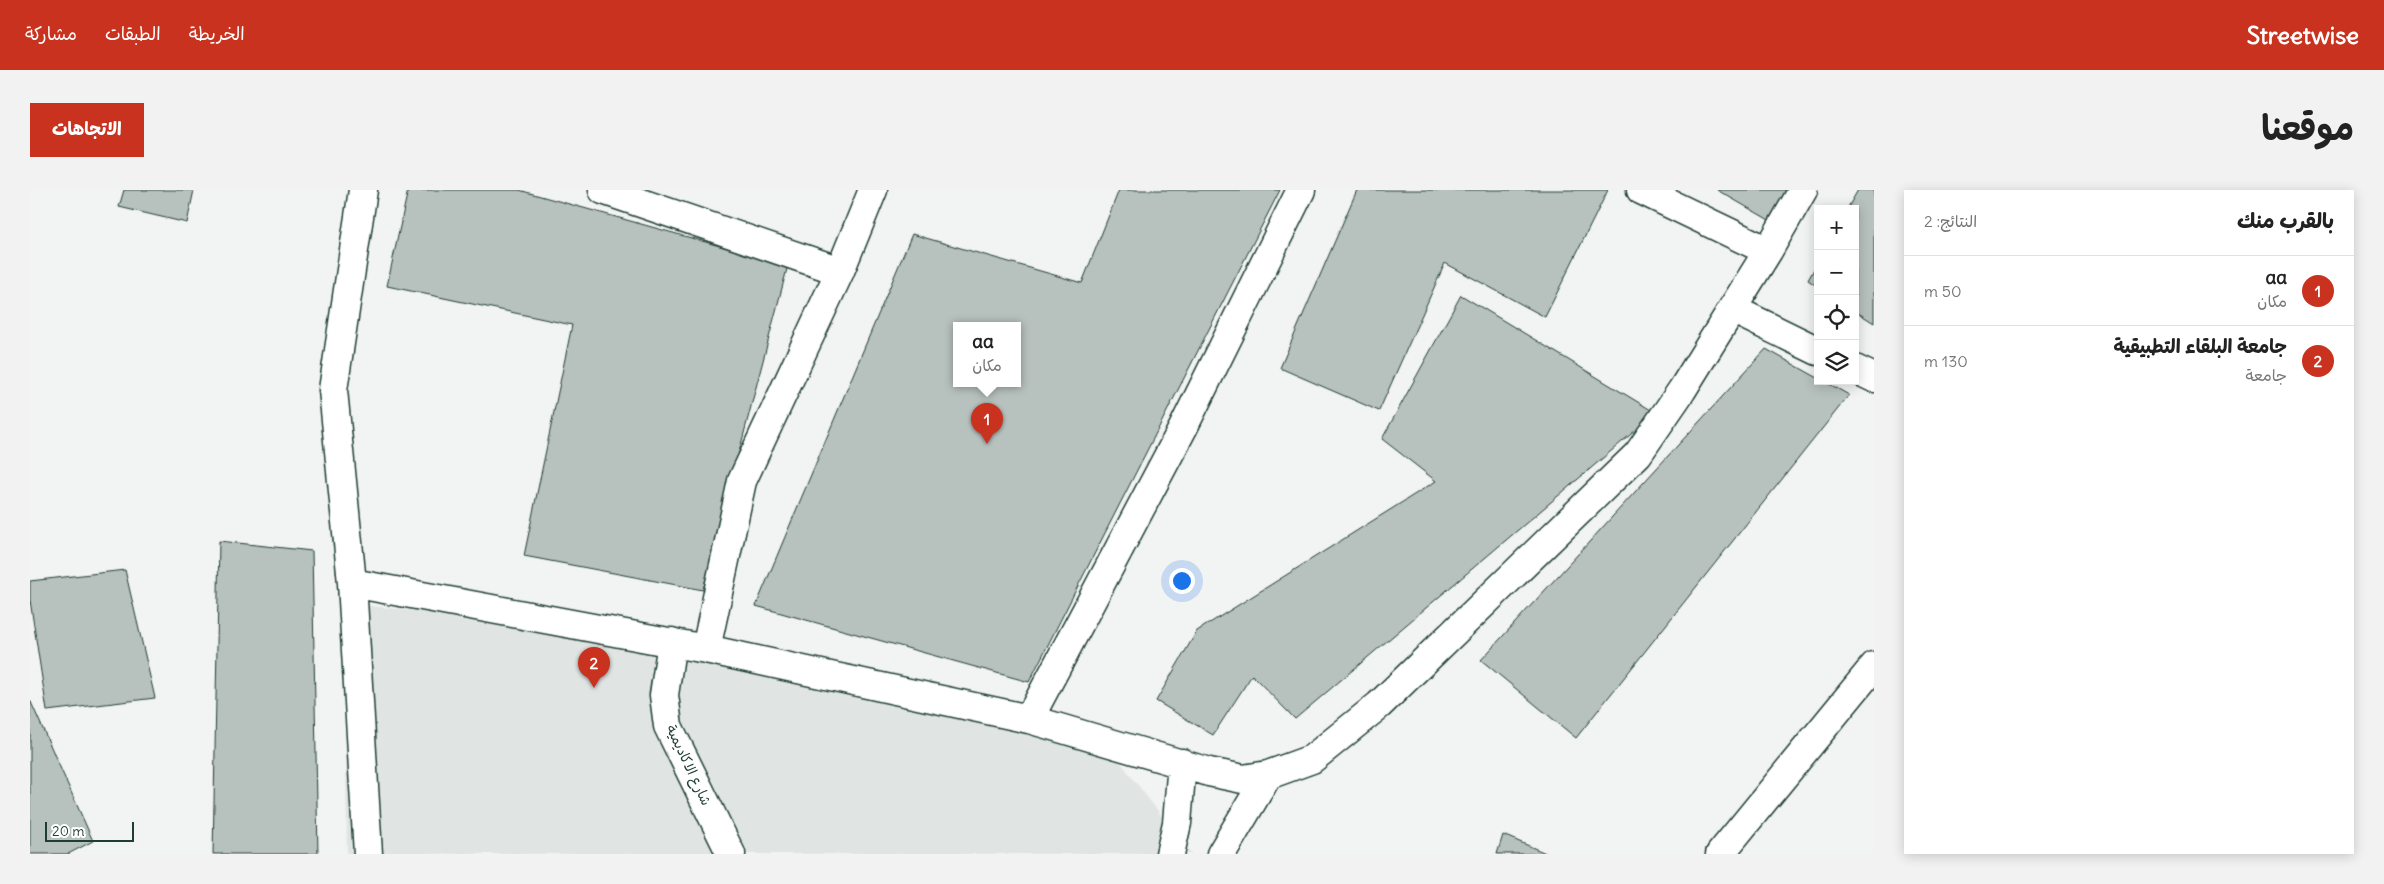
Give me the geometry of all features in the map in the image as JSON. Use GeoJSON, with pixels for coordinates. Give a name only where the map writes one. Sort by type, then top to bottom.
{"type":"FeatureCollection","features":[{"type":"Feature","properties":{"kind":"street"},"geometry":{"type":"LineString","coordinates":[[363,190],[333,390],[352,583],[368,854]]}},
{"type":"Feature","properties":{"kind":"street"},"geometry":{"type":"LineString","coordinates":[[602,190],[840,271]]}},
{"type":"Feature","properties":{"kind":"street"},"geometry":{"type":"LineString","coordinates":[[706,648],[742,481],[840,271],[873,190]]}},
{"type":"Feature","properties":{"kind":"street"},"geometry":{"type":"LineString","coordinates":[[1029,719],[1183,428],[1301,190]]}},
{"type":"Feature","properties":{"kind":"street"},"geometry":{"type":"LineString","coordinates":[[1641,190],[1768,251]]}},
{"type":"Feature","properties":{"kind":"street"},"geometry":{"type":"LineString","coordinates":[[352,583],[706,648],[1029,719],[1182,764],[1243,779],[1268,775],[1312,759],[1379,705],[1638,454],[1682,390],[1768,251],[1803,190]]}},
{"type":"Feature","properties":{"kind":"street"},"geometry":{"type":"LineString","coordinates":[[1732,309],[1814,349]]}},
{"type":"Feature","properties":{"kind":"street"},"geometry":{"type":"LineString","coordinates":[[1859,371],[1874,378]]}},
{"type":"Feature","properties":{"kind":"street","name":"شارع الاكاديمية"},"geometry":{"type":"LineString","coordinates":[[672,642],[664,695],[668,726],[731,854]]}},
{"type":"Feature","properties":{"kind":"street"},"geometry":{"type":"LineString","coordinates":[[1720,854],[1874,666]]}},
{"type":"Feature","properties":{"kind":"street"},"geometry":{"type":"LineString","coordinates":[[1170,854],[1177,823],[1182,764]]}},
{"type":"Feature","properties":{"kind":"street"},"geometry":{"type":"LineString","coordinates":[[1221,854],[1268,775]]}},
{"type":"Feature","properties":{"kind":"shaded area"},"geometry":{"type":"Polygon","coordinates":[[[344,603],[615,633],[1114,754],[1191,854],[347,854],[344,603]]]}},
{"type":"Feature","properties":{"kind":"building"},"geometry":{"type":"Polygon","coordinates":[[[124,190],[194,190],[187,223],[119,207],[124,190]]]}},
{"type":"Feature","properties":{"kind":"building"},"geometry":{"type":"Polygon","coordinates":[[[408,190],[519,190],[788,265],[703,590],[524,556],[572,325],[387,286],[408,190]]]}},
{"type":"Feature","properties":{"kind":"building"},"geometry":{"type":"Polygon","coordinates":[[[1119,190],[1280,190],[1029,682],[756,606],[912,234],[1082,283],[1119,190]]]}},
{"type":"Feature","properties":{"kind":"building"},"geometry":{"type":"Polygon","coordinates":[[[1357,190],[1608,190],[1545,317],[1445,263],[1379,411],[1280,368],[1357,190]]]}},
{"type":"Feature","properties":{"kind":"building"},"geometry":{"type":"Polygon","coordinates":[[[1717,190],[1787,190],[1771,221],[1717,190]]]}},
{"type":"Feature","properties":{"kind":"building"},"geometry":{"type":"Polygon","coordinates":[[[1858,190],[1874,190],[1874,323],[1859,314],[1859,205],[1849,205],[1858,190]]]}},
{"type":"Feature","properties":{"kind":"building"},"geometry":{"type":"Polygon","coordinates":[[[1814,269],[1814,284],[1808,280],[1814,269]]]}},
{"type":"Feature","properties":{"kind":"building"},"geometry":{"type":"Polygon","coordinates":[[[1461,295],[1656,413],[1295,719],[1252,675],[1213,735],[1156,701],[1197,631],[1436,481],[1382,439],[1461,295]]]}},
{"type":"Feature","properties":{"kind":"building"},"geometry":{"type":"Polygon","coordinates":[[[1766,349],[1814,376],[1814,385],[1831,385],[1849,395],[1576,738],[1481,660],[1766,349]]]}},
{"type":"Feature","properties":{"kind":"building"},"geometry":{"type":"Polygon","coordinates":[[[219,541],[312,551],[318,854],[213,854],[219,541]]]}},
{"type":"Feature","properties":{"kind":"building"},"geometry":{"type":"Polygon","coordinates":[[[125,570],[155,698],[47,711],[30,600],[30,581],[125,570]]]}},
{"type":"Feature","properties":{"kind":"building"},"geometry":{"type":"Polygon","coordinates":[[[30,700],[93,841],[68,854],[30,854],[30,700]]]}},
{"type":"Feature","properties":{"kind":"building"},"geometry":{"type":"Polygon","coordinates":[[[1503,835],[1548,854],[1497,854],[1503,835]]]}},
{"type":"Feature","properties":{"kind":"place","name":"aa"},"geometry":{"type":"Point","coordinates":[987,444]}},
{"type":"Feature","properties":{"kind":"place","name":"جامعة البلقاء التطبيقية"},"geometry":{"type":"Point","coordinates":[594,688]}}]}
